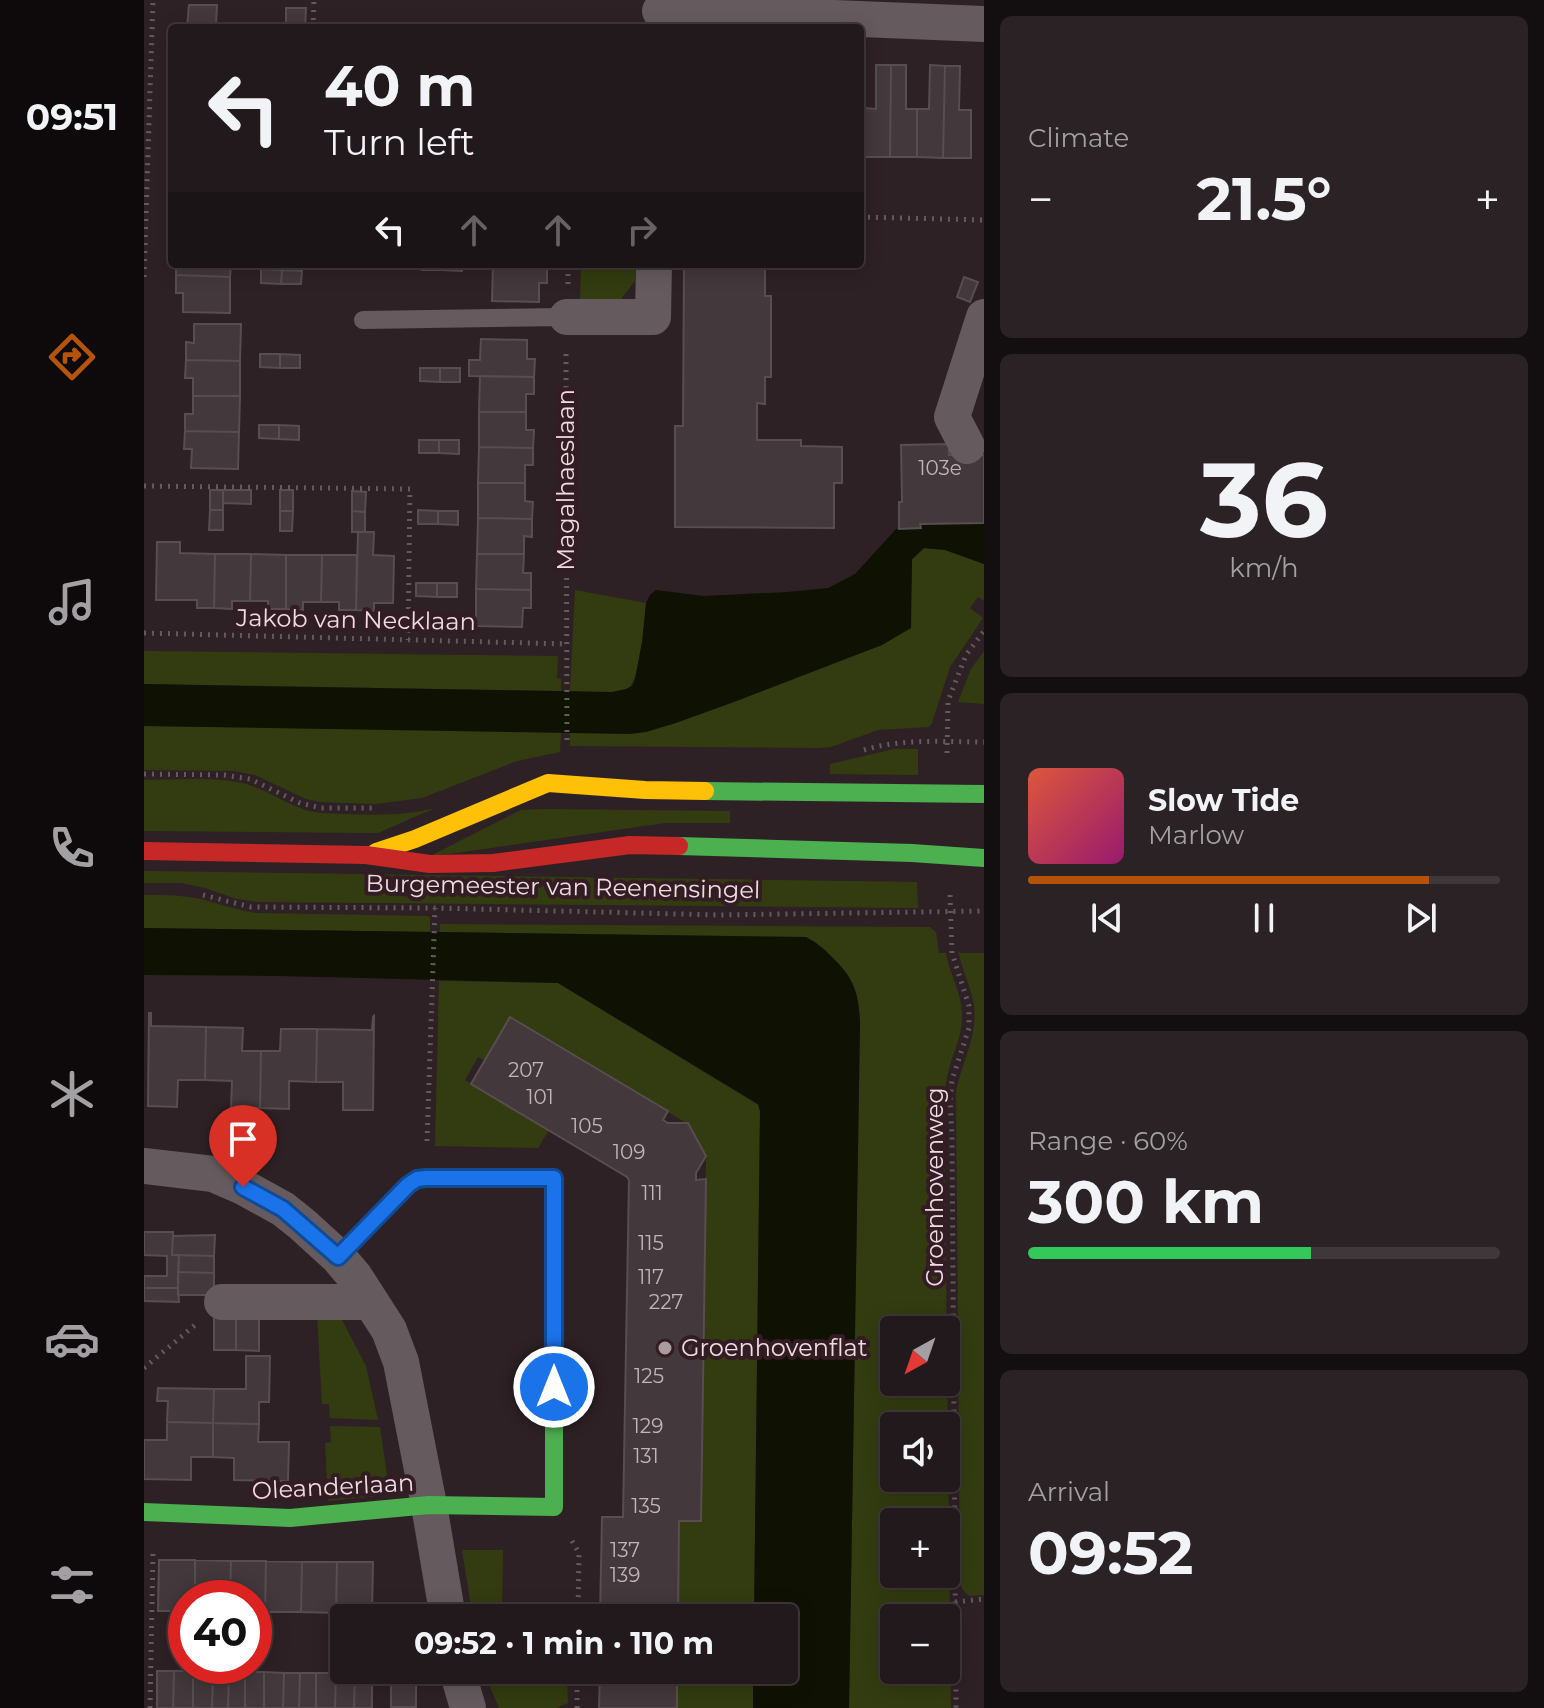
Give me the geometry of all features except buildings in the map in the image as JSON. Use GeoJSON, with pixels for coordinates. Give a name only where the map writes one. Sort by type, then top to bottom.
{"type":"FeatureCollection","features":[{"type":"Feature","properties":{"kind":"main road","name":"Burgemeester van Reenensingel"},"geometry":{"type":"LineString","coordinates":[[366,855],[415,839],[548,783],[645,790],[984,794]]}},
{"type":"Feature","properties":{"kind":"main road","name":"Burgemeester van Reenensingel"},"geometry":{"type":"LineString","coordinates":[[144,851],[366,855],[430,864],[493,863],[630,845],[984,858]]}},
{"type":"Feature","properties":{"kind":"main road"},"geometry":{"type":"LineString","coordinates":[[338,1257],[417,1179],[554,1178],[554,1507]]}},
{"type":"Feature","properties":{"kind":"main road","name":"Oleanderlaan"},"geometry":{"type":"LineString","coordinates":[[149,1513],[290,1518],[429,1505],[554,1507]]}},
{"type":"Feature","properties":{"kind":"street"},"geometry":{"type":"LineString","coordinates":[[659,13],[984,24]]}},
{"type":"Feature","properties":{"kind":"street"},"geometry":{"type":"LineString","coordinates":[[567,317],[653,317],[654,268]]}},
{"type":"Feature","properties":{"kind":"street"},"geometry":{"type":"LineString","coordinates":[[967,446],[952,417],[984,317]]}},
{"type":"Feature","properties":{"kind":"street"},"geometry":{"type":"LineString","coordinates":[[144,1166],[213,1174],[243,1187],[283,1209],[338,1257],[355,1277],[389,1330],[401,1362],[446,1604]]}},
{"type":"Feature","properties":{"kind":"street"},"geometry":{"type":"LineString","coordinates":[[222,1302],[371,1302]]}},
{"type":"Feature","properties":{"kind":"street"},"geometry":{"type":"LineString","coordinates":[[461,1684],[468,1708]]}},
{"type":"Feature","properties":{"kind":"lane"},"geometry":{"type":"LineString","coordinates":[[363,320],[567,317]]}},
{"type":"Feature","properties":{"kind":"path"},"geometry":{"type":"LineString","coordinates":[[144,277],[153,0]]}},
{"type":"Feature","properties":{"kind":"path"},"geometry":{"type":"LineString","coordinates":[[313,24],[314,0]]}},
{"type":"Feature","properties":{"kind":"path"},"geometry":{"type":"LineString","coordinates":[[864,217],[984,220]]}},
{"type":"Feature","properties":{"kind":"path","name":"Magalhaeslaan"},"geometry":{"type":"LineString","coordinates":[[567,317],[567,735]]}},
{"type":"Feature","properties":{"kind":"path"},"geometry":{"type":"LineString","coordinates":[[144,486],[410,489],[408,640]]}},
{"type":"Feature","properties":{"kind":"path"},"geometry":{"type":"LineString","coordinates":[[984,631],[966,655],[948,701],[948,742],[984,742]]}},
{"type":"Feature","properties":{"kind":"path","name":"Jakob van Necklaan"},"geometry":{"type":"LineString","coordinates":[[144,633],[567,644]]}},
{"type":"Feature","properties":{"kind":"path"},"geometry":{"type":"LineString","coordinates":[[144,774],[224,775],[250,779],[300,803],[321,808],[381,808]]}},
{"type":"Feature","properties":{"kind":"path","name":"Burgemeester van Reenensingel"},"geometry":{"type":"LineString","coordinates":[[192,892],[251,907],[719,915],[984,911]]}},
{"type":"Feature","properties":{"kind":"path"},"geometry":{"type":"LineString","coordinates":[[426,1178],[435,908]]}},
{"type":"Feature","properties":{"kind":"path","name":"Groenhovenweg"},"geometry":{"type":"LineString","coordinates":[[950,912],[952,953],[969,1006],[969,1028],[952,1080],[950,1100],[956,1708]]}},
{"type":"Feature","properties":{"kind":"path"},"geometry":{"type":"LineString","coordinates":[[144,1368],[222,1302]]}},
{"type":"Feature","properties":{"kind":"path"},"geometry":{"type":"LineString","coordinates":[[554,1507],[579,1553],[578,1604]]}},
{"type":"Feature","properties":{"kind":"path"},"geometry":{"type":"LineString","coordinates":[[149,1513],[150,1708]]}},
{"type":"Feature","properties":{"kind":"path"},"geometry":{"type":"LineString","coordinates":[[955,1602],[984,1599]]}},
{"type":"Feature","properties":{"kind":"path"},"geometry":{"type":"LineString","coordinates":[[577,1684],[577,1708]]}},
{"type":"Feature","properties":{"kind":"green space"},"geometry":{"type":"Polygon","coordinates":[[[581,268],[635,268],[635,281],[621,299],[580,305],[581,268]]]}},
{"type":"Feature","properties":{"kind":"green space"},"geometry":{"type":"Polygon","coordinates":[[[924,548],[945,550],[984,564],[984,601],[978,597],[970,608],[983,618],[950,667],[929,727],[878,730],[831,747],[817,748],[570,746],[570,732],[630,734],[882,645],[910,627],[912,560],[924,548]]]}},
{"type":"Feature","properties":{"kind":"green space"},"geometry":{"type":"Polygon","coordinates":[[[575,590],[646,603],[639,663],[632,684],[627,689],[570,691],[575,590]]]}},
{"type":"Feature","properties":{"kind":"green space"},"geometry":{"type":"Polygon","coordinates":[[[144,651],[558,656],[557,678],[561,679],[561,691],[144,684],[144,651]]]}},
{"type":"Feature","properties":{"kind":"green space"},"geometry":{"type":"Polygon","coordinates":[[[984,651],[984,704],[958,702],[971,669],[984,651]]]}},
{"type":"Feature","properties":{"kind":"green space"},"geometry":{"type":"Polygon","coordinates":[[[144,726],[561,732],[560,752],[517,761],[422,798],[375,804],[306,799],[255,775],[234,771],[144,770],[144,726]]]}},
{"type":"Feature","properties":{"kind":"green space"},"geometry":{"type":"Polygon","coordinates":[[[894,749],[918,749],[918,775],[830,774],[830,764],[894,749]]]}},
{"type":"Feature","properties":{"kind":"green space"},"geometry":{"type":"Polygon","coordinates":[[[144,780],[237,782],[305,810],[321,813],[389,814],[435,808],[378,833],[144,831],[144,780]]]}},
{"type":"Feature","properties":{"kind":"green space"},"geometry":{"type":"Polygon","coordinates":[[[521,810],[730,811],[730,823],[665,823],[428,857],[521,810]]]}},
{"type":"Feature","properties":{"kind":"green space"},"geometry":{"type":"Polygon","coordinates":[[[144,871],[917,882],[918,908],[259,902],[181,883],[144,883],[144,871]]]}},
{"type":"Feature","properties":{"kind":"green space"},"geometry":{"type":"Polygon","coordinates":[[[144,895],[194,898],[256,913],[428,916],[430,932],[144,928],[144,895]]]}},
{"type":"Feature","properties":{"kind":"green space"},"geometry":{"type":"Polygon","coordinates":[[[440,924],[930,927],[936,932],[939,953],[946,953],[962,1014],[944,1100],[946,1316],[880,1316],[880,1396],[947,1396],[948,1412],[880,1412],[880,1492],[949,1492],[949,1508],[880,1508],[880,1588],[950,1588],[950,1604],[880,1604],[880,1684],[951,1684],[951,1708],[849,1708],[860,1023],[852,981],[838,964],[806,937],[440,932],[440,924]]]}},
{"type":"Feature","properties":{"kind":"green space"},"geometry":{"type":"Polygon","coordinates":[[[958,951],[984,953],[984,1595],[969,1596],[960,1583],[956,1091],[972,1038],[975,1016],[973,998],[958,951]]]}},
{"type":"Feature","properties":{"kind":"green space"},"geometry":{"type":"Polygon","coordinates":[[[439,981],[558,983],[758,1105],[754,1604],[678,1604],[679,1521],[701,1521],[706,1156],[688,1124],[510,1017],[484,1060],[478,1057],[465,1080],[549,1130],[538,1148],[435,1146],[439,981]]]}},
{"type":"Feature","properties":{"kind":"green space"},"geometry":{"type":"Polygon","coordinates":[[[339,1314],[366,1366],[378,1420],[330,1418],[329,1404],[322,1404],[317,1315],[339,1314]]]}},
{"type":"Feature","properties":{"kind":"green space"},"geometry":{"type":"Polygon","coordinates":[[[330,1426],[380,1427],[390,1495],[328,1501],[325,1443],[331,1442],[330,1426]]]}},
{"type":"Feature","properties":{"kind":"green space"},"geometry":{"type":"Polygon","coordinates":[[[462,1550],[503,1550],[502,1604],[471,1604],[462,1550]]]}},
{"type":"Feature","properties":{"kind":"green space"},"geometry":{"type":"Polygon","coordinates":[[[489,1684],[567,1684],[568,1703],[556,1708],[499,1708],[489,1684]]]}},
{"type":"Feature","properties":{"kind":"green space"},"geometry":{"type":"Polygon","coordinates":[[[677,1684],[753,1684],[753,1708],[677,1708],[677,1684]]]}},
{"type":"Feature","properties":{"kind":"shaded area"},"geometry":{"type":"Polygon","coordinates":[[[984,523],[984,564],[945,550],[924,548],[912,559],[911,628],[882,645],[646,732],[144,726],[144,684],[612,692],[626,689],[632,686],[635,679],[646,603],[656,590],[704,596],[828,588],[855,574],[896,529],[984,523]]]}},
{"type":"Feature","properties":{"kind":"shaded area"},"geometry":{"type":"Polygon","coordinates":[[[144,928],[806,937],[839,964],[853,986],[860,1023],[849,1708],[753,1708],[753,1684],[798,1684],[798,1604],[754,1604],[758,1104],[558,983],[144,975],[144,928]]]}},
{"type":"Feature","properties":{"kind":"traffic: fast"},"geometry":{"type":"LineString","coordinates":[[705,791],[984,794]]}},
{"type":"Feature","properties":{"kind":"traffic: fast"},"geometry":{"type":"LineString","coordinates":[[679,846],[984,858]]}},
{"type":"Feature","properties":{"kind":"traffic: fast"},"geometry":{"type":"LineString","coordinates":[[144,1512],[290,1518],[429,1505],[554,1507],[554,1178],[517,1178]]}},
{"type":"Feature","properties":{"kind":"traffic: slow"},"geometry":{"type":"LineString","coordinates":[[376,852],[415,839],[548,783],[705,791]]}},
{"type":"Feature","properties":{"kind":"traffic: slow"},"geometry":{"type":"LineString","coordinates":[[338,1257],[417,1179],[517,1178]]}},
{"type":"Feature","properties":{"kind":"traffic: jam"},"geometry":{"type":"LineString","coordinates":[[144,851],[366,855],[430,864],[493,863],[630,845],[679,846]]}},
{"type":"Feature","properties":{"kind":"place","name":"Groenhovenflat"},"geometry":{"type":"Point","coordinates":[665,1348]}},
{"type":"Feature","properties":{"kind":"route"},"geometry":{"type":"LineString","coordinates":[[243,1187],[283,1209],[338,1257],[417,1179],[554,1178],[554,1387]]}}]}
